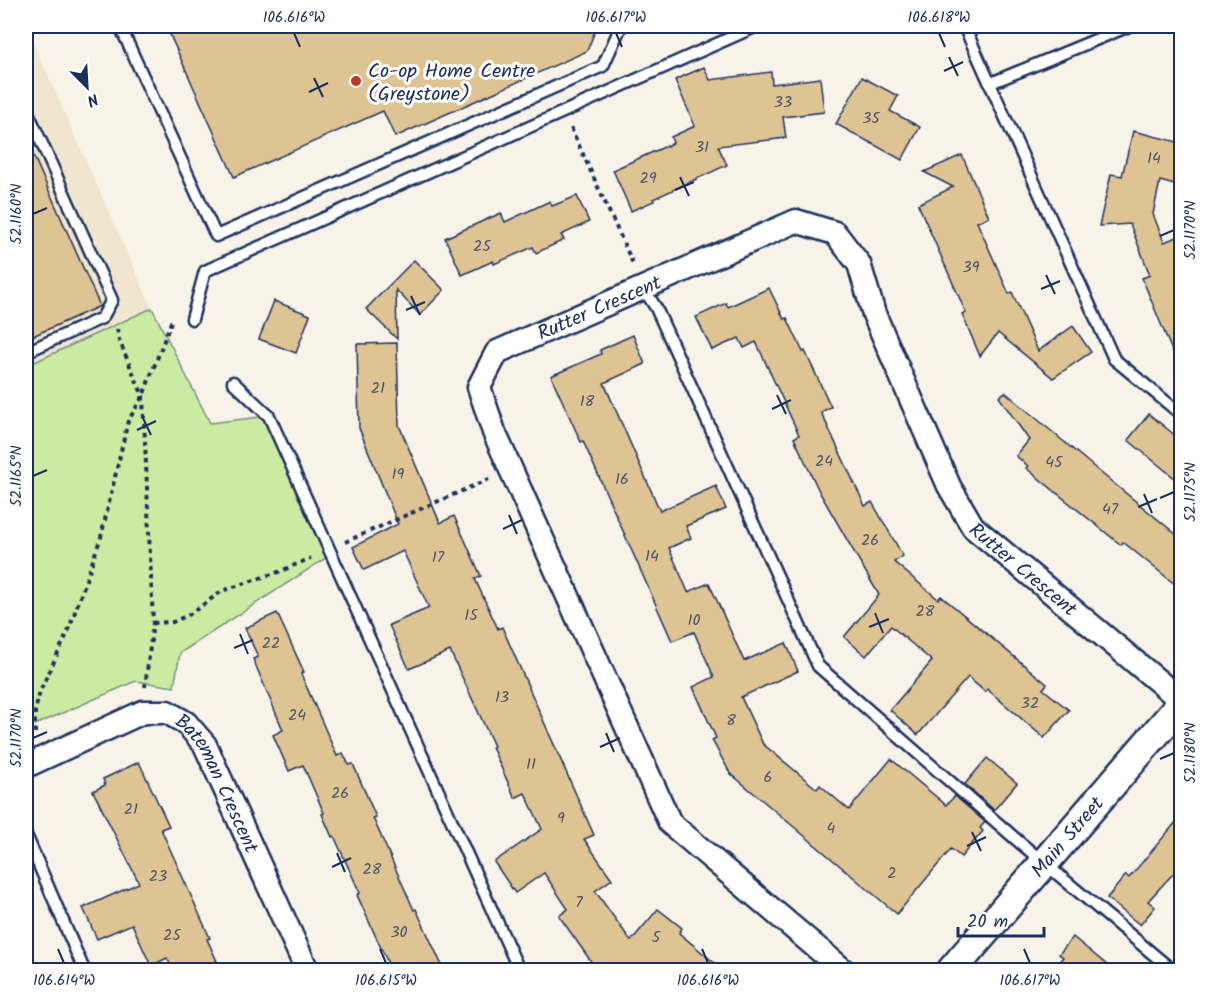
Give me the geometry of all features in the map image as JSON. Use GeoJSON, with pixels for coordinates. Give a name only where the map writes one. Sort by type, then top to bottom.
{"type":"FeatureCollection","features":[{"type":"Feature","properties":{"kind":"street","name":"Rutter Crescent"},"geometry":{"type":"LineString","coordinates":[[843,970],[670,823],[494,432],[478,387],[497,352],[640,279],[796,221],[835,232],[860,264],[874,314],[949,486],[973,526],[1182,702]]}},
{"type":"Feature","properties":{"kind":"street","name":"Main Street"},"geometry":{"type":"LineString","coordinates":[[952,970],[1182,702]]}},
{"type":"Feature","properties":{"kind":"street","name":"Bateman Crescent"},"geometry":{"type":"LineString","coordinates":[[26,766],[143,712],[166,712],[186,723],[205,745],[307,970]]}},
{"type":"Feature","properties":{"kind":"lane"},"geometry":{"type":"LineString","coordinates":[[120,26],[216,236],[603,66],[621,26]]}},
{"type":"Feature","properties":{"kind":"lane"},"geometry":{"type":"LineString","coordinates":[[192,319],[205,271],[757,26]]}},
{"type":"Feature","properties":{"kind":"lane"},"geometry":{"type":"LineString","coordinates":[[964,26],[1114,359],[1182,415]]}},
{"type":"Feature","properties":{"kind":"lane"},"geometry":{"type":"LineString","coordinates":[[991,83],[1129,26]]}},
{"type":"Feature","properties":{"kind":"lane"},"geometry":{"type":"LineString","coordinates":[[26,108],[112,300],[102,318],[26,352]]}},
{"type":"Feature","properties":{"kind":"lane"},"geometry":{"type":"LineString","coordinates":[[640,279],[656,308],[818,666],[1172,970]]}},
{"type":"Feature","properties":{"kind":"lane"},"geometry":{"type":"LineString","coordinates":[[233,382],[269,416],[519,970]]}},
{"type":"Feature","properties":{"kind":"lane"},"geometry":{"type":"LineString","coordinates":[[26,835],[84,970]]}},
{"type":"Feature","properties":{"kind":"path"},"geometry":{"type":"LineString","coordinates":[[563,111],[640,279]]}},
{"type":"Feature","properties":{"kind":"path"},"geometry":{"type":"LineString","coordinates":[[112,300],[119,340],[143,396],[153,623],[145,692]]}},
{"type":"Feature","properties":{"kind":"path"},"geometry":{"type":"LineString","coordinates":[[36,738],[35,711],[40,691],[68,632],[101,537],[128,421],[143,396],[171,322],[192,319]]}},
{"type":"Feature","properties":{"kind":"path"},"geometry":{"type":"LineString","coordinates":[[153,623],[173,622],[190,614],[222,591],[281,571],[493,478]]}},
{"type":"Feature","properties":{"kind":"shaded area"},"geometry":{"type":"Polygon","coordinates":[[[26,27],[152,308],[26,366],[26,27]]]}},
{"type":"Feature","properties":{"kind":"green space"},"geometry":{"type":"Polygon","coordinates":[[[152,308],[210,423],[269,416],[332,554],[180,653],[174,687],[136,681],[35,725],[26,704],[26,366],[152,308]]]}},
{"type":"Feature","properties":{"kind":"building","name":"Co-op Home Centre (Greystone)"},"geometry":{"type":"Polygon","coordinates":[[[166,26],[597,26],[587,51],[395,137],[383,111],[234,177],[166,26]]]}},
{"type":"Feature","properties":{"kind":"building"},"geometry":{"type":"Polygon","coordinates":[[[704,67],[710,80],[771,72],[772,84],[820,78],[824,112],[783,117],[786,138],[718,146],[727,165],[631,211],[613,170],[673,143],[671,137],[695,126],[675,80],[704,67]]]}},
{"type":"Feature","properties":{"kind":"building"},"geometry":{"type":"Polygon","coordinates":[[[862,77],[898,96],[890,111],[920,127],[902,160],[836,124],[862,77]]]}},
{"type":"Feature","properties":{"kind":"building"},"geometry":{"type":"Polygon","coordinates":[[[1133,131],[1182,143],[1182,187],[1160,181],[1153,214],[1164,242],[1182,235],[1182,375],[1142,278],[1150,275],[1130,224],[1099,226],[1111,174],[1122,176],[1133,131]]]}},
{"type":"Feature","properties":{"kind":"building"},"geometry":{"type":"Polygon","coordinates":[[[26,139],[100,306],[26,339],[26,139]]]}},
{"type":"Feature","properties":{"kind":"building"},"geometry":{"type":"Polygon","coordinates":[[[962,155],[989,217],[977,222],[1009,294],[1012,292],[1038,351],[1073,326],[1091,352],[1053,378],[998,333],[980,356],[962,314],[966,313],[918,204],[953,187],[924,172],[962,155]]]}},
{"type":"Feature","properties":{"kind":"building"},"geometry":{"type":"Polygon","coordinates":[[[577,196],[589,222],[561,235],[564,240],[536,253],[533,247],[462,275],[445,238],[501,213],[505,222],[550,201],[552,206],[577,196]]]}},
{"type":"Feature","properties":{"kind":"building"},"geometry":{"type":"Polygon","coordinates":[[[414,260],[444,290],[420,315],[396,290],[397,339],[366,309],[414,260]]]}},
{"type":"Feature","properties":{"kind":"building"},"geometry":{"type":"Polygon","coordinates":[[[769,288],[784,319],[787,318],[803,352],[805,351],[831,407],[821,412],[865,506],[872,502],[903,556],[894,562],[938,599],[941,596],[1047,684],[1043,689],[1069,710],[1044,738],[987,689],[985,692],[968,677],[918,735],[890,710],[932,661],[891,626],[866,656],[844,637],[879,595],[820,493],[794,438],[799,435],[756,342],[744,348],[739,338],[712,350],[696,317],[726,303],[728,307],[769,288]]]}},
{"type":"Feature","properties":{"kind":"building"},"geometry":{"type":"Polygon","coordinates":[[[274,301],[310,315],[296,353],[259,339],[274,301]]]}},
{"type":"Feature","properties":{"kind":"building"},"geometry":{"type":"Polygon","coordinates":[[[633,335],[645,364],[604,383],[660,511],[716,486],[726,509],[686,526],[691,538],[669,548],[688,592],[709,583],[744,661],[786,643],[798,671],[741,697],[763,744],[817,789],[820,785],[849,810],[891,759],[946,805],[955,796],[985,822],[980,828],[983,831],[961,857],[951,849],[897,914],[730,773],[712,740],[716,738],[693,687],[714,677],[694,632],[672,641],[583,441],[581,442],[551,376],[601,354],[600,350],[633,335]]]}},
{"type":"Feature","properties":{"kind":"building"},"geometry":{"type":"Polygon","coordinates":[[[397,343],[399,425],[440,523],[454,516],[481,576],[475,579],[498,629],[502,627],[594,835],[584,839],[612,879],[595,891],[631,941],[658,909],[682,928],[679,933],[723,970],[597,970],[559,916],[568,909],[544,873],[515,893],[494,862],[542,829],[525,793],[515,798],[492,747],[494,746],[450,651],[409,669],[389,625],[429,608],[403,551],[364,570],[353,547],[398,524],[359,428],[357,344],[397,343]]]}},
{"type":"Feature","properties":{"kind":"building"},"geometry":{"type":"Polygon","coordinates":[[[1005,392],[1182,539],[1182,590],[1123,542],[1121,545],[1026,468],[1028,466],[1016,456],[1029,440],[999,397],[1005,392]]]}},
{"type":"Feature","properties":{"kind":"building"},"geometry":{"type":"Polygon","coordinates":[[[1149,414],[1182,441],[1182,484],[1128,440],[1149,414]]]}},
{"type":"Feature","properties":{"kind":"building"},"geometry":{"type":"Polygon","coordinates":[[[277,613],[304,672],[301,674],[337,756],[343,753],[349,765],[353,764],[376,817],[373,818],[444,970],[391,970],[357,895],[360,893],[334,836],[332,837],[303,765],[289,771],[273,735],[283,730],[253,659],[258,657],[245,628],[277,613]]]}},
{"type":"Feature","properties":{"kind":"building"},"geometry":{"type":"Polygon","coordinates":[[[987,758],[1017,783],[994,810],[965,784],[987,758]]]}},
{"type":"Feature","properties":{"kind":"building"},"geometry":{"type":"Polygon","coordinates":[[[139,762],[169,826],[161,829],[210,938],[207,939],[217,961],[197,970],[173,970],[167,958],[151,966],[132,924],[97,939],[83,908],[139,883],[93,791],[105,785],[103,779],[139,762]]]}},
{"type":"Feature","properties":{"kind":"building"},"geometry":{"type":"Polygon","coordinates":[[[1182,815],[1182,864],[1148,901],[1155,907],[1140,925],[1107,898],[1126,875],[1129,878],[1182,815]]]}},
{"type":"Feature","properties":{"kind":"building"},"geometry":{"type":"Polygon","coordinates":[[[1073,937],[1113,970],[1052,970],[1063,957],[1059,954],[1073,937]]]}},
{"type":"Feature","properties":{"kind":"place","name":"Co-op Home Centre (Greystone)"},"geometry":{"type":"Point","coordinates":[356,81]}}]}
